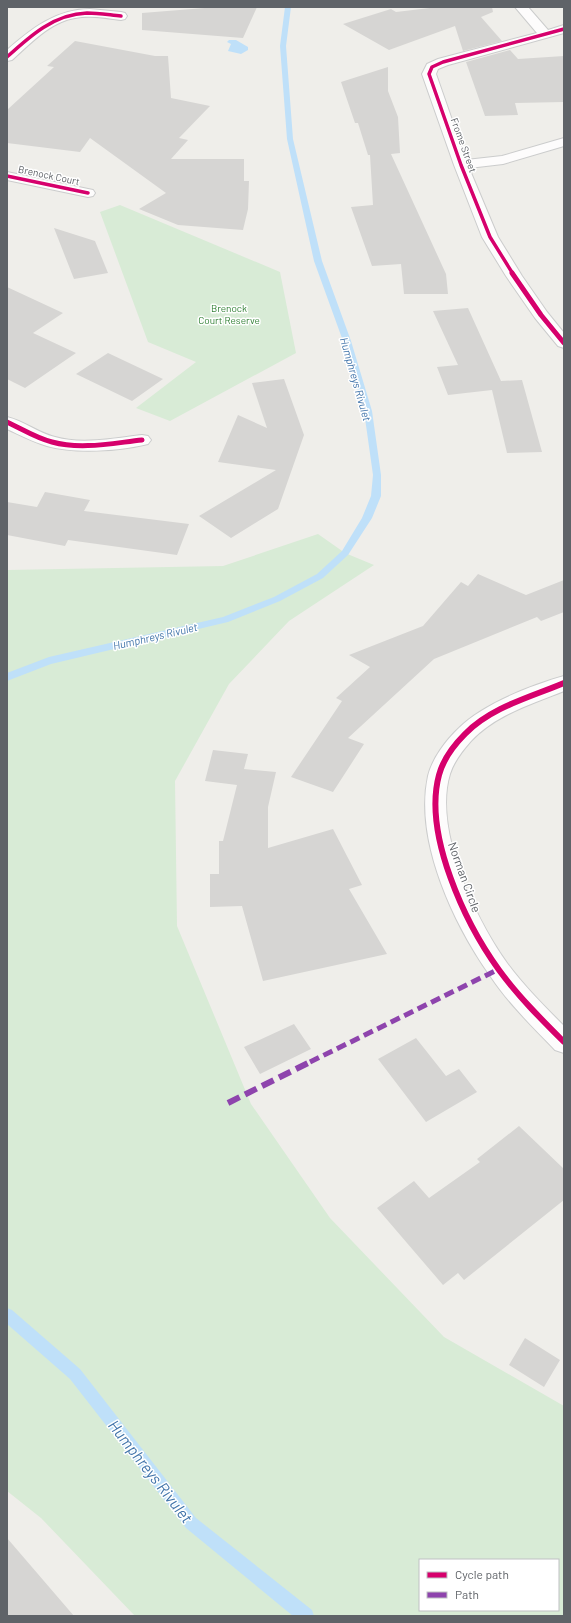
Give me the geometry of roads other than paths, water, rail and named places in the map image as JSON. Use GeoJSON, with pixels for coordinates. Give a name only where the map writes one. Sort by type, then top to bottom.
{"type":"FeatureCollection","features":[{"type":"Feature","properties":{"kind":"street"},"geometry":{"type":"LineString","coordinates":[[521,7],[545,34]]}},
{"type":"Feature","properties":{"kind":"street"},"geometry":{"type":"LineString","coordinates":[[7,57],[45,25],[58,18],[71,14],[86,13],[121,16]]}},
{"type":"Feature","properties":{"kind":"street","name":"Frome Street"},"geometry":{"type":"LineString","coordinates":[[564,29],[443,62],[429,70],[429,78],[461,166],[490,237],[529,298],[564,343]]}},
{"type":"Feature","properties":{"kind":"street","name":"Frome Street"},"geometry":{"type":"LineString","coordinates":[[461,166],[503,160],[564,142]]}},
{"type":"Feature","properties":{"kind":"street","name":"Brenock Court"},"geometry":{"type":"LineString","coordinates":[[7,176],[88,193]]}},
{"type":"Feature","properties":{"kind":"street"},"geometry":{"type":"LineString","coordinates":[[7,422],[38,437],[60,444],[85,445],[142,440]]}},
{"type":"Feature","properties":{"kind":"street","name":"Norman Circle"},"geometry":{"type":"LineString","coordinates":[[564,684],[512,704],[486,718],[466,733],[451,751],[439,774],[435,799],[437,828],[448,868],[472,926],[499,969],[538,1016],[564,1042]]}},
{"type":"Feature","properties":{"kind":"water"},"geometry":{"type":"Polygon","coordinates":[[[229,40],[236,40],[248,47],[248,50],[241,54],[228,51],[231,44],[227,42],[229,40]]]}},
{"type":"Feature","properties":{"kind":"waterway","name":"Humphreys Rivulet"},"geometry":{"type":"LineString","coordinates":[[7,677],[49,661],[225,620],[277,599],[320,576],[345,553],[367,518],[376,496],[377,475],[368,411],[347,341],[318,261],[290,139],[283,46],[288,7]]}},
{"type":"Feature","properties":{"kind":"waterway","name":"Humphreys Rivulet"},"geometry":{"type":"LineString","coordinates":[[7,1315],[75,1374],[191,1523],[306,1616]]}},
{"type":"Feature","properties":{"kind":"park label","name":"Brenock Court Reserve"},"geometry":{"type":"Point","coordinates":[229,314]}}]}
